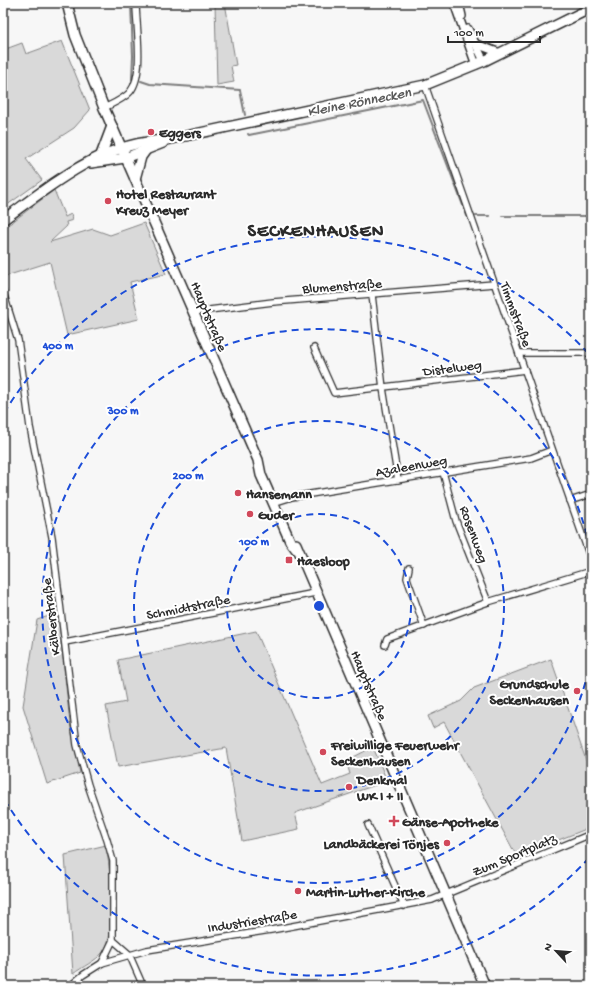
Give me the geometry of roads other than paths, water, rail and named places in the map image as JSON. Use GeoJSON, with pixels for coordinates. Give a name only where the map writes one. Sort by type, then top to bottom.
{"type":"FeatureCollection","features":[{"type":"Feature","properties":{"kind":"main road","name":"Hauptstraße"},"geometry":{"type":"LineString","coordinates":[[67,3],[75,35],[125,158],[260,464],[261,475],[276,502],[290,541],[296,549],[484,986]]}},
{"type":"Feature","properties":{"kind":"main road"},"geometry":{"type":"LineString","coordinates":[[3,220],[68,172],[101,155],[121,147],[148,141],[167,140],[425,85],[480,63],[591,8]]}},
{"type":"Feature","properties":{"kind":"main road"},"geometry":{"type":"LineString","coordinates":[[101,155],[112,126]]}},
{"type":"Feature","properties":{"kind":"main road"},"geometry":{"type":"LineString","coordinates":[[88,163],[125,158],[167,140]]}},
{"type":"Feature","properties":{"kind":"main road"},"geometry":{"type":"LineString","coordinates":[[135,179],[141,157],[146,150]]}},
{"type":"Feature","properties":{"kind":"street"},"geometry":{"type":"LineString","coordinates":[[104,108],[130,92],[136,79],[138,66],[136,3]]}},
{"type":"Feature","properties":{"kind":"street"},"geometry":{"type":"LineString","coordinates":[[454,3],[480,63]]}},
{"type":"Feature","properties":{"kind":"street"},"geometry":{"type":"LineString","coordinates":[[459,3],[462,14],[476,44],[480,63]]}},
{"type":"Feature","properties":{"kind":"street"},"geometry":{"type":"LineString","coordinates":[[476,44],[500,53]]}},
{"type":"Feature","properties":{"kind":"street","name":"Timmstraße"},"geometry":{"type":"LineString","coordinates":[[425,85],[591,560]]}},
{"type":"Feature","properties":{"kind":"street","name":"Blumenstraße"},"geometry":{"type":"LineString","coordinates":[[193,312],[273,302],[494,284]]}},
{"type":"Feature","properties":{"kind":"street","name":"Kälberstraße"},"geometry":{"type":"LineString","coordinates":[[3,292],[18,340],[30,427],[52,537],[77,745],[88,785],[113,861],[113,940],[102,963]]}},
{"type":"Feature","properties":{"kind":"street"},"geometry":{"type":"LineString","coordinates":[[372,295],[383,388],[398,480]]}},
{"type":"Feature","properties":{"kind":"street","name":"Distelweg"},"geometry":{"type":"LineString","coordinates":[[314,348],[334,393],[525,370]]}},
{"type":"Feature","properties":{"kind":"street"},"geometry":{"type":"LineString","coordinates":[[519,352],[591,352]]}},
{"type":"Feature","properties":{"kind":"street","name":"Azaleenweg"},"geometry":{"type":"LineString","coordinates":[[276,502],[292,497],[531,458],[552,450]]}},
{"type":"Feature","properties":{"kind":"street","name":"Rosenweg"},"geometry":{"type":"LineString","coordinates":[[443,472],[456,521],[488,602]]}},
{"type":"Feature","properties":{"kind":"street"},"geometry":{"type":"LineString","coordinates":[[570,500],[591,494]]}},
{"type":"Feature","properties":{"kind":"street"},"geometry":{"type":"LineString","coordinates":[[409,568],[407,578],[424,626]]}},
{"type":"Feature","properties":{"kind":"street"},"geometry":{"type":"LineString","coordinates":[[384,645],[387,639],[488,602],[591,571]]}},
{"type":"Feature","properties":{"kind":"street","name":"Schmidtstraße"},"geometry":{"type":"LineString","coordinates":[[65,642],[315,593]]}},
{"type":"Feature","properties":{"kind":"street"},"geometry":{"type":"LineString","coordinates":[[368,824],[404,906]]}},
{"type":"Feature","properties":{"kind":"street","name":"Zum Sportplatz"},"geometry":{"type":"LineString","coordinates":[[446,895],[591,834]]}},
{"type":"Feature","properties":{"kind":"street","name":"Industriestraße"},"geometry":{"type":"LineString","coordinates":[[70,986],[83,975],[102,963],[129,954],[404,906],[432,900],[446,895]]}},
{"type":"Feature","properties":{"kind":"street"},"geometry":{"type":"LineString","coordinates":[[113,940],[129,954],[143,986]]}},
{"type":"Feature","properties":{"kind":"waterway","name":"Kleine Rönnecken"},"geometry":{"type":"LineString","coordinates":[[131,3],[133,56],[132,79]]}},
{"type":"Feature","properties":{"kind":"waterway","name":"Kleine Rönnecken"},"geometry":{"type":"LineString","coordinates":[[141,81],[150,84],[240,90],[245,115]]}},
{"type":"Feature","properties":{"kind":"waterway","name":"Kleine Rönnecken"},"geometry":{"type":"LineString","coordinates":[[248,134],[423,100],[467,216]]}},
{"type":"Feature","properties":{"kind":"waterway"},"geometry":{"type":"LineString","coordinates":[[476,216],[490,216]]}},
{"type":"Feature","properties":{"kind":"waterway","name":"Kleine Rönnecken"},"geometry":{"type":"LineString","coordinates":[[502,216],[591,216]]}},
{"type":"Feature","properties":{"kind":"place","name":"Eggers"},"geometry":{"type":"Point","coordinates":[151,132]}},
{"type":"Feature","properties":{"kind":"place","name":"Hotel Restaurant Kreuz Meyer"},"geometry":{"type":"Point","coordinates":[108,201]}},
{"type":"Feature","properties":{"kind":"place","name":"Hansemann"},"geometry":{"type":"Point","coordinates":[238,493]}},
{"type":"Feature","properties":{"kind":"place","name":"Guder"},"geometry":{"type":"Point","coordinates":[250,514]}},
{"type":"Feature","properties":{"kind":"place","name":"Haesloop"},"geometry":{"type":"Point","coordinates":[289,560]}},
{"type":"Feature","properties":{"kind":"place","name":"Grundschule Seckenhausen"},"geometry":{"type":"Point","coordinates":[577,691]}},
{"type":"Feature","properties":{"kind":"place","name":"Freiwillige Feuerwehr Seckenhausen"},"geometry":{"type":"Point","coordinates":[323,752]}},
{"type":"Feature","properties":{"kind":"place","name":"Denkmal WK I + II"},"geometry":{"type":"Point","coordinates":[349,787]}},
{"type":"Feature","properties":{"kind":"place","name":"Gänse-Apotheke"},"geometry":{"type":"Point","coordinates":[394,821]}},
{"type":"Feature","properties":{"kind":"place","name":"Landbäckerei Tönjes"},"geometry":{"type":"Point","coordinates":[447,843]}},
{"type":"Feature","properties":{"kind":"place","name":"Martin-Luther-Kirche"},"geometry":{"type":"Point","coordinates":[298,891]}},
{"type":"Feature","properties":{"kind":"district","name":"SECKENHAUSEN"},"geometry":{"type":"Point","coordinates":[316,230]}}]}
